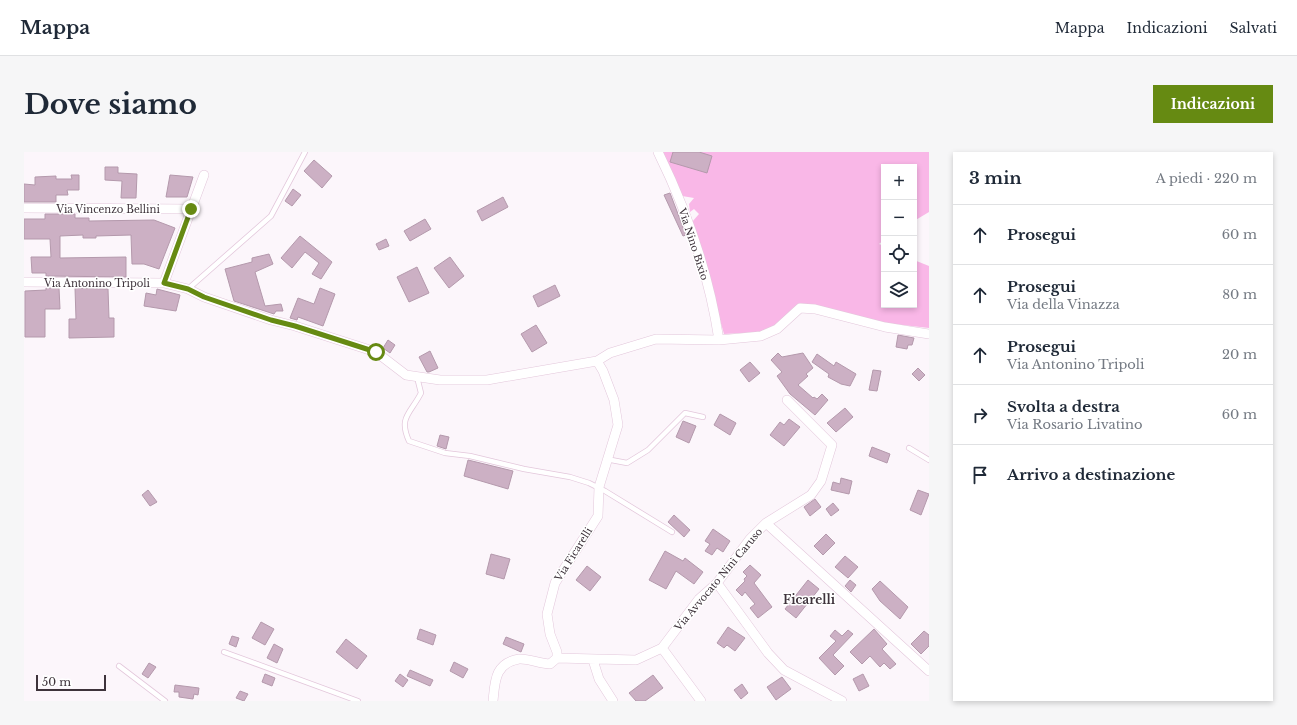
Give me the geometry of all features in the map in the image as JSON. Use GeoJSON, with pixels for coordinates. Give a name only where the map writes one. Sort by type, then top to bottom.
{"type":"FeatureCollection","features":[{"type":"Feature","properties":{"kind":"street","name":"Via Nino Bixio"},"geometry":{"type":"LineString","coordinates":[[658,152],[688,220],[714,309],[719,340]]}},
{"type":"Feature","properties":{"kind":"street"},"geometry":{"type":"LineString","coordinates":[[164,283],[204,175]]}},
{"type":"Feature","properties":{"kind":"street","name":"Via Vincenzo Bellini"},"geometry":{"type":"LineString","coordinates":[[24,208],[191,209]]}},
{"type":"Feature","properties":{"kind":"street","name":"Via Antonino Tripoli"},"geometry":{"type":"LineString","coordinates":[[24,282],[164,283],[191,290],[204,297],[271,320],[295,326],[376,352],[406,375],[440,380],[487,380],[597,361],[610,353],[656,339],[719,340],[761,336],[777,329],[800,308],[815,310],[884,327],[929,334]]}},
{"type":"Feature","properties":{"kind":"street","name":"Via Ficarelli"},"geometry":{"type":"LineString","coordinates":[[557,658],[557,652],[550,634],[547,614],[555,583],[598,516],[599,487],[606,459],[618,425],[618,415],[603,371],[597,361]]}},
{"type":"Feature","properties":{"kind":"street","name":"Via Avvocato Ninì Caruso"},"geometry":{"type":"LineString","coordinates":[[557,658],[636,660],[662,648],[699,599],[717,584],[750,538],[766,523],[811,495],[821,481],[832,445],[788,400]]}},
{"type":"Feature","properties":{"kind":"street"},"geometry":{"type":"LineString","coordinates":[[766,523],[929,671]]}},
{"type":"Feature","properties":{"kind":"street"},"geometry":{"type":"LineString","coordinates":[[717,584],[768,653],[784,670],[842,701]]}},
{"type":"Feature","properties":{"kind":"street"},"geometry":{"type":"LineString","coordinates":[[662,648],[702,701]]}},
{"type":"Feature","properties":{"kind":"street"},"geometry":{"type":"LineString","coordinates":[[494,701],[493,689],[496,675],[507,664],[519,659],[550,664],[557,658]]}},
{"type":"Feature","properties":{"kind":"street"},"geometry":{"type":"LineString","coordinates":[[593,660],[599,679],[613,701]]}},
{"type":"Feature","properties":{"kind":"lane"},"geometry":{"type":"LineString","coordinates":[[191,290],[271,216],[305,152]]}},
{"type":"Feature","properties":{"kind":"lane"},"geometry":{"type":"LineString","coordinates":[[417,377],[421,393],[404,418],[404,431],[409,441],[445,453],[470,456],[524,469],[570,477],[599,487],[672,532]]}},
{"type":"Feature","properties":{"kind":"lane"},"geometry":{"type":"LineString","coordinates":[[606,459],[627,463],[648,450],[685,413],[703,417]]}},
{"type":"Feature","properties":{"kind":"lane"},"geometry":{"type":"LineString","coordinates":[[909,448],[929,460]]}},
{"type":"Feature","properties":{"kind":"lane"},"geometry":{"type":"LineString","coordinates":[[224,652],[358,701]]}},
{"type":"Feature","properties":{"kind":"lane"},"geometry":{"type":"LineString","coordinates":[[119,666],[165,701]]}},
{"type":"Feature","properties":{"kind":"shaded area"},"geometry":{"type":"Polygon","coordinates":[[[661,152],[929,152],[929,212],[917,219],[917,164],[881,164],[881,242],[879,244],[881,245],[881,308],[917,308],[917,261],[929,266],[929,328],[885,323],[815,306],[761,332],[724,334],[692,222],[699,214],[694,209],[690,212],[689,204],[694,198],[682,196],[661,152]]]}},
{"type":"Feature","properties":{"kind":"building"},"geometry":{"type":"Polygon","coordinates":[[[673,152],[699,152],[712,156],[707,173],[670,162],[673,152]]]}},
{"type":"Feature","properties":{"kind":"building"},"geometry":{"type":"Polygon","coordinates":[[[314,160],[332,176],[322,188],[304,171],[314,160]]]}},
{"type":"Feature","properties":{"kind":"building"},"geometry":{"type":"Polygon","coordinates":[[[105,167],[118,167],[118,173],[137,174],[136,198],[121,198],[122,181],[105,180],[105,167]]]}},
{"type":"Feature","properties":{"kind":"building"},"geometry":{"type":"Polygon","coordinates":[[[71,175],[79,175],[79,190],[67,190],[68,195],[56,195],[56,202],[24,202],[24,184],[35,185],[35,177],[56,176],[56,179],[72,179],[71,175]]]}},
{"type":"Feature","properties":{"kind":"building"},"geometry":{"type":"Polygon","coordinates":[[[170,175],[193,177],[187,197],[166,197],[170,175]]]}},
{"type":"Feature","properties":{"kind":"building"},"geometry":{"type":"Polygon","coordinates":[[[293,189],[301,195],[292,206],[285,201],[293,189]]]}},
{"type":"Feature","properties":{"kind":"building"},"geometry":{"type":"Polygon","coordinates":[[[670,193],[686,235],[683,236],[664,195],[670,193]]]}},
{"type":"Feature","properties":{"kind":"building"},"geometry":{"type":"Polygon","coordinates":[[[503,197],[508,207],[482,221],[477,211],[503,197]]]}},
{"type":"Feature","properties":{"kind":"building"},"geometry":{"type":"Polygon","coordinates":[[[45,214],[75,214],[75,218],[89,218],[89,221],[154,220],[175,228],[159,269],[144,264],[132,264],[131,235],[96,236],[96,238],[83,238],[83,235],[60,236],[60,258],[126,257],[126,277],[46,276],[46,273],[32,273],[31,257],[51,257],[50,239],[24,239],[24,219],[45,219],[45,214]]]}},
{"type":"Feature","properties":{"kind":"building"},"geometry":{"type":"Polygon","coordinates":[[[425,219],[431,229],[410,241],[404,231],[425,219]]]}},
{"type":"Feature","properties":{"kind":"building"},"geometry":{"type":"Polygon","coordinates":[[[300,236],[332,262],[321,279],[312,274],[319,263],[305,252],[292,268],[281,258],[300,236]]]}},
{"type":"Feature","properties":{"kind":"building"},"geometry":{"type":"Polygon","coordinates":[[[386,239],[389,246],[379,250],[376,244],[386,239]]]}},
{"type":"Feature","properties":{"kind":"building"},"geometry":{"type":"Polygon","coordinates":[[[269,254],[273,264],[255,272],[265,306],[281,304],[283,311],[276,311],[274,314],[234,301],[225,269],[252,262],[252,258],[269,254]]]}},
{"type":"Feature","properties":{"kind":"building"},"geometry":{"type":"Polygon","coordinates":[[[450,257],[464,276],[449,288],[434,268],[450,257]]]}},
{"type":"Feature","properties":{"kind":"building"},"geometry":{"type":"Polygon","coordinates":[[[417,267],[429,293],[409,302],[397,277],[417,267]]]}},
{"type":"Feature","properties":{"kind":"building"},"geometry":{"type":"Polygon","coordinates":[[[555,285],[560,296],[538,307],[533,296],[555,285]]]}},
{"type":"Feature","properties":{"kind":"building"},"geometry":{"type":"Polygon","coordinates":[[[46,288],[59,288],[60,309],[45,309],[45,337],[25,337],[25,291],[46,290],[46,288]]]}},
{"type":"Feature","properties":{"kind":"building"},"geometry":{"type":"Polygon","coordinates":[[[75,288],[108,289],[109,318],[114,318],[114,337],[69,338],[69,319],[76,319],[75,288]]]}},
{"type":"Feature","properties":{"kind":"building"},"geometry":{"type":"Polygon","coordinates":[[[320,288],[335,294],[323,326],[298,317],[297,320],[290,318],[298,298],[314,304],[320,288]]]}},
{"type":"Feature","properties":{"kind":"building"},"geometry":{"type":"Polygon","coordinates":[[[157,289],[180,295],[176,311],[144,306],[146,293],[156,295],[157,289]]]}},
{"type":"Feature","properties":{"kind":"building"},"geometry":{"type":"Polygon","coordinates":[[[536,325],[547,343],[532,352],[521,334],[536,325]]]}},
{"type":"Feature","properties":{"kind":"building"},"geometry":{"type":"Polygon","coordinates":[[[898,335],[914,338],[912,345],[908,345],[907,349],[896,347],[898,335]]]}},
{"type":"Feature","properties":{"kind":"building"},"geometry":{"type":"Polygon","coordinates":[[[388,340],[395,345],[390,353],[383,348],[388,340]]]}},
{"type":"Feature","properties":{"kind":"building"},"geometry":{"type":"Polygon","coordinates":[[[430,351],[438,368],[427,372],[419,357],[430,351]]]}},
{"type":"Feature","properties":{"kind":"building"},"geometry":{"type":"Polygon","coordinates":[[[778,353],[782,357],[803,353],[813,368],[806,374],[808,376],[798,385],[813,398],[814,397],[817,399],[822,394],[828,400],[815,415],[790,394],[777,376],[782,372],[771,360],[778,353]]]}},
{"type":"Feature","properties":{"kind":"building"},"geometry":{"type":"Polygon","coordinates":[[[817,354],[834,366],[836,362],[856,374],[850,386],[841,384],[828,377],[829,374],[812,362],[817,354]]]}},
{"type":"Feature","properties":{"kind":"building"},"geometry":{"type":"Polygon","coordinates":[[[750,362],[760,373],[749,382],[740,370],[750,362]]]}},
{"type":"Feature","properties":{"kind":"building"},"geometry":{"type":"Polygon","coordinates":[[[918,368],[925,375],[919,381],[912,374],[918,368]]]}},
{"type":"Feature","properties":{"kind":"building"},"geometry":{"type":"Polygon","coordinates":[[[873,370],[881,371],[877,391],[869,390],[873,370]]]}},
{"type":"Feature","properties":{"kind":"building"},"geometry":{"type":"Polygon","coordinates":[[[845,408],[853,417],[836,432],[827,423],[845,408]]]}},
{"type":"Feature","properties":{"kind":"building"},"geometry":{"type":"Polygon","coordinates":[[[720,414],[736,423],[730,435],[714,425],[720,414]]]}},
{"type":"Feature","properties":{"kind":"building"},"geometry":{"type":"Polygon","coordinates":[[[789,419],[800,427],[784,446],[770,435],[780,422],[784,425],[789,419]]]}},
{"type":"Feature","properties":{"kind":"building"},"geometry":{"type":"Polygon","coordinates":[[[683,421],[696,426],[689,443],[676,437],[683,421]]]}},
{"type":"Feature","properties":{"kind":"building"},"geometry":{"type":"Polygon","coordinates":[[[440,435],[449,437],[446,449],[437,446],[440,435]]]}},
{"type":"Feature","properties":{"kind":"building"},"geometry":{"type":"Polygon","coordinates":[[[872,447],[890,454],[887,463],[869,456],[872,447]]]}},
{"type":"Feature","properties":{"kind":"building"},"geometry":{"type":"Polygon","coordinates":[[[468,460],[513,471],[508,489],[464,476],[468,460]]]}},
{"type":"Feature","properties":{"kind":"building"},"geometry":{"type":"Polygon","coordinates":[[[841,478],[852,481],[849,494],[831,490],[833,482],[840,484],[841,478]]]}},
{"type":"Feature","properties":{"kind":"building"},"geometry":{"type":"Polygon","coordinates":[[[148,490],[157,502],[150,506],[142,495],[148,490]]]}},
{"type":"Feature","properties":{"kind":"building"},"geometry":{"type":"Polygon","coordinates":[[[918,490],[929,494],[921,515],[910,510],[918,490]]]}},
{"type":"Feature","properties":{"kind":"building"},"geometry":{"type":"Polygon","coordinates":[[[815,499],[821,507],[810,516],[804,507],[815,499]]]}},
{"type":"Feature","properties":{"kind":"building"},"geometry":{"type":"Polygon","coordinates":[[[833,503],[839,510],[831,516],[826,509],[833,503]]]}},
{"type":"Feature","properties":{"kind":"building"},"geometry":{"type":"Polygon","coordinates":[[[674,515],[690,530],[684,537],[668,522],[674,515]]]}},
{"type":"Feature","properties":{"kind":"building"},"geometry":{"type":"Polygon","coordinates":[[[713,529],[730,541],[723,552],[717,548],[712,555],[705,551],[710,544],[705,541],[713,529]]]}},
{"type":"Feature","properties":{"kind":"building"},"geometry":{"type":"Polygon","coordinates":[[[826,534],[835,543],[823,555],[814,546],[826,534]]]}},
{"type":"Feature","properties":{"kind":"building"},"geometry":{"type":"Polygon","coordinates":[[[665,551],[683,561],[685,558],[703,572],[694,584],[676,571],[666,589],[649,580],[665,551]]]}},
{"type":"Feature","properties":{"kind":"building"},"geometry":{"type":"Polygon","coordinates":[[[491,554],[510,559],[504,579],[486,574],[491,554]]]}},
{"type":"Feature","properties":{"kind":"building"},"geometry":{"type":"Polygon","coordinates":[[[845,556],[858,567],[848,578],[835,567],[845,556]]]}},
{"type":"Feature","properties":{"kind":"building"},"geometry":{"type":"Polygon","coordinates":[[[750,565],[761,575],[754,583],[772,607],[758,618],[750,608],[755,604],[745,592],[742,596],[736,590],[745,581],[744,579],[747,576],[743,572],[750,565]]]}},
{"type":"Feature","properties":{"kind":"building"},"geometry":{"type":"Polygon","coordinates":[[[587,566],[601,577],[590,591],[576,580],[587,566]]]}},
{"type":"Feature","properties":{"kind":"building"},"geometry":{"type":"Polygon","coordinates":[[[808,580],[819,589],[796,618],[785,609],[808,580]]]}},
{"type":"Feature","properties":{"kind":"building"},"geometry":{"type":"Polygon","coordinates":[[[850,580],[856,585],[851,592],[845,586],[850,580]]]}},
{"type":"Feature","properties":{"kind":"building"},"geometry":{"type":"Polygon","coordinates":[[[880,581],[908,607],[900,619],[880,601],[872,589],[880,581]]]}},
{"type":"Feature","properties":{"kind":"building"},"geometry":{"type":"Polygon","coordinates":[[[261,622],[274,629],[265,645],[252,638],[261,622]]]}},
{"type":"Feature","properties":{"kind":"building"},"geometry":{"type":"Polygon","coordinates":[[[728,627],[745,638],[735,651],[727,645],[724,648],[717,643],[728,627]]]}},
{"type":"Feature","properties":{"kind":"building"},"geometry":{"type":"Polygon","coordinates":[[[420,629],[436,635],[433,645],[417,639],[420,629]]]}},
{"type":"Feature","properties":{"kind":"building"},"geometry":{"type":"Polygon","coordinates":[[[874,629],[887,644],[882,649],[896,664],[890,669],[884,663],[880,667],[870,656],[862,664],[850,652],[874,629]]]}},
{"type":"Feature","properties":{"kind":"building"},"geometry":{"type":"Polygon","coordinates":[[[835,630],[842,636],[848,630],[853,634],[833,655],[844,666],[835,675],[819,658],[836,641],[830,636],[835,630]]]}},
{"type":"Feature","properties":{"kind":"building"},"geometry":{"type":"Polygon","coordinates":[[[924,631],[929,635],[929,646],[921,654],[911,644],[924,631]]]}},
{"type":"Feature","properties":{"kind":"building"},"geometry":{"type":"Polygon","coordinates":[[[232,636],[239,638],[236,647],[229,644],[232,636]]]}},
{"type":"Feature","properties":{"kind":"building"},"geometry":{"type":"Polygon","coordinates":[[[506,637],[524,644],[521,652],[503,644],[506,637]]]}},
{"type":"Feature","properties":{"kind":"building"},"geometry":{"type":"Polygon","coordinates":[[[346,639],[367,656],[357,669],[336,652],[346,639]]]}},
{"type":"Feature","properties":{"kind":"building"},"geometry":{"type":"Polygon","coordinates":[[[274,644],[283,649],[277,663],[267,658],[274,644]]]}},
{"type":"Feature","properties":{"kind":"building"},"geometry":{"type":"Polygon","coordinates":[[[454,662],[468,669],[463,678],[450,671],[454,662]]]}},
{"type":"Feature","properties":{"kind":"building"},"geometry":{"type":"Polygon","coordinates":[[[149,663],[156,667],[148,678],[142,674],[149,663]]]}},
{"type":"Feature","properties":{"kind":"building"},"geometry":{"type":"Polygon","coordinates":[[[410,670],[433,680],[430,686],[407,676],[410,670]]]}},
{"type":"Feature","properties":{"kind":"building"},"geometry":{"type":"Polygon","coordinates":[[[265,674],[275,678],[272,686],[262,682],[265,674]]]}},
{"type":"Feature","properties":{"kind":"building"},"geometry":{"type":"Polygon","coordinates":[[[400,674],[408,680],[403,687],[395,681],[400,674]]]}},
{"type":"Feature","properties":{"kind":"building"},"geometry":{"type":"Polygon","coordinates":[[[863,674],[869,686],[859,691],[853,679],[863,674]]]}},
{"type":"Feature","properties":{"kind":"building"},"geometry":{"type":"Polygon","coordinates":[[[653,675],[663,688],[645,701],[636,701],[629,693],[653,675]]]}},
{"type":"Feature","properties":{"kind":"building"},"geometry":{"type":"Polygon","coordinates":[[[782,677],[791,689],[776,700],[767,687],[782,677]]]}},
{"type":"Feature","properties":{"kind":"building"},"geometry":{"type":"Polygon","coordinates":[[[742,684],[748,693],[741,699],[734,690],[742,684]]]}},
{"type":"Feature","properties":{"kind":"building"},"geometry":{"type":"Polygon","coordinates":[[[175,685],[199,688],[198,695],[194,694],[193,699],[179,697],[179,692],[174,692],[175,685]]]}},
{"type":"Feature","properties":{"kind":"building"},"geometry":{"type":"Polygon","coordinates":[[[240,691],[248,694],[244,701],[236,698],[240,691]]]}},
{"type":"Feature","properties":{"kind":"district","name":"Ficarelli"},"geometry":{"type":"Point","coordinates":[809,600]}},
{"type":"Feature","properties":{"kind":"route"},"geometry":{"type":"LineString","coordinates":[[191,209],[164,283],[180,286],[204,297],[271,320],[295,326],[376,352]]}}]}
